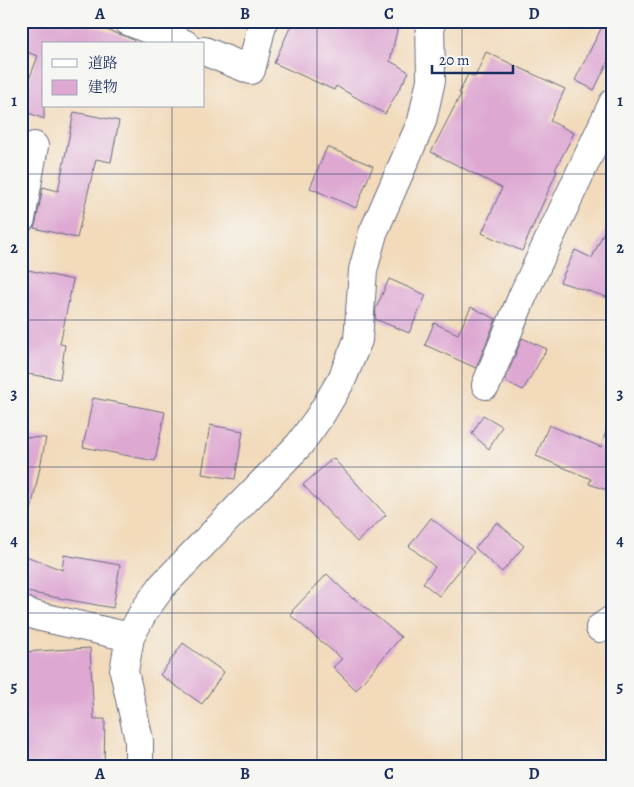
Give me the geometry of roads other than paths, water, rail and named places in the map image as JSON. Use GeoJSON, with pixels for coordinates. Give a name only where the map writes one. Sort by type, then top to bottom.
{"type":"FeatureCollection","features":[{"type":"Feature","properties":{"kind":"street"},"geometry":{"type":"LineString","coordinates":[[128,21],[179,42]]}},
{"type":"Feature","properties":{"kind":"street"},"geometry":{"type":"LineString","coordinates":[[205,51],[251,70],[263,21]]}},
{"type":"Feature","properties":{"kind":"street"},"geometry":{"type":"LineString","coordinates":[[139,766],[139,740],[124,672],[130,636],[162,585],[299,445],[320,416],[342,379],[358,340],[363,270],[373,233],[422,121],[431,80],[430,21]]}},
{"type":"Feature","properties":{"kind":"street"},"geometry":{"type":"LineString","coordinates":[[486,385],[523,295],[613,103]]}},
{"type":"Feature","properties":{"kind":"street"},"geometry":{"type":"LineString","coordinates":[[21,219],[34,146]]}},
{"type":"Feature","properties":{"kind":"street"},"geometry":{"type":"LineString","coordinates":[[21,610],[37,616],[130,636]]}}]}
